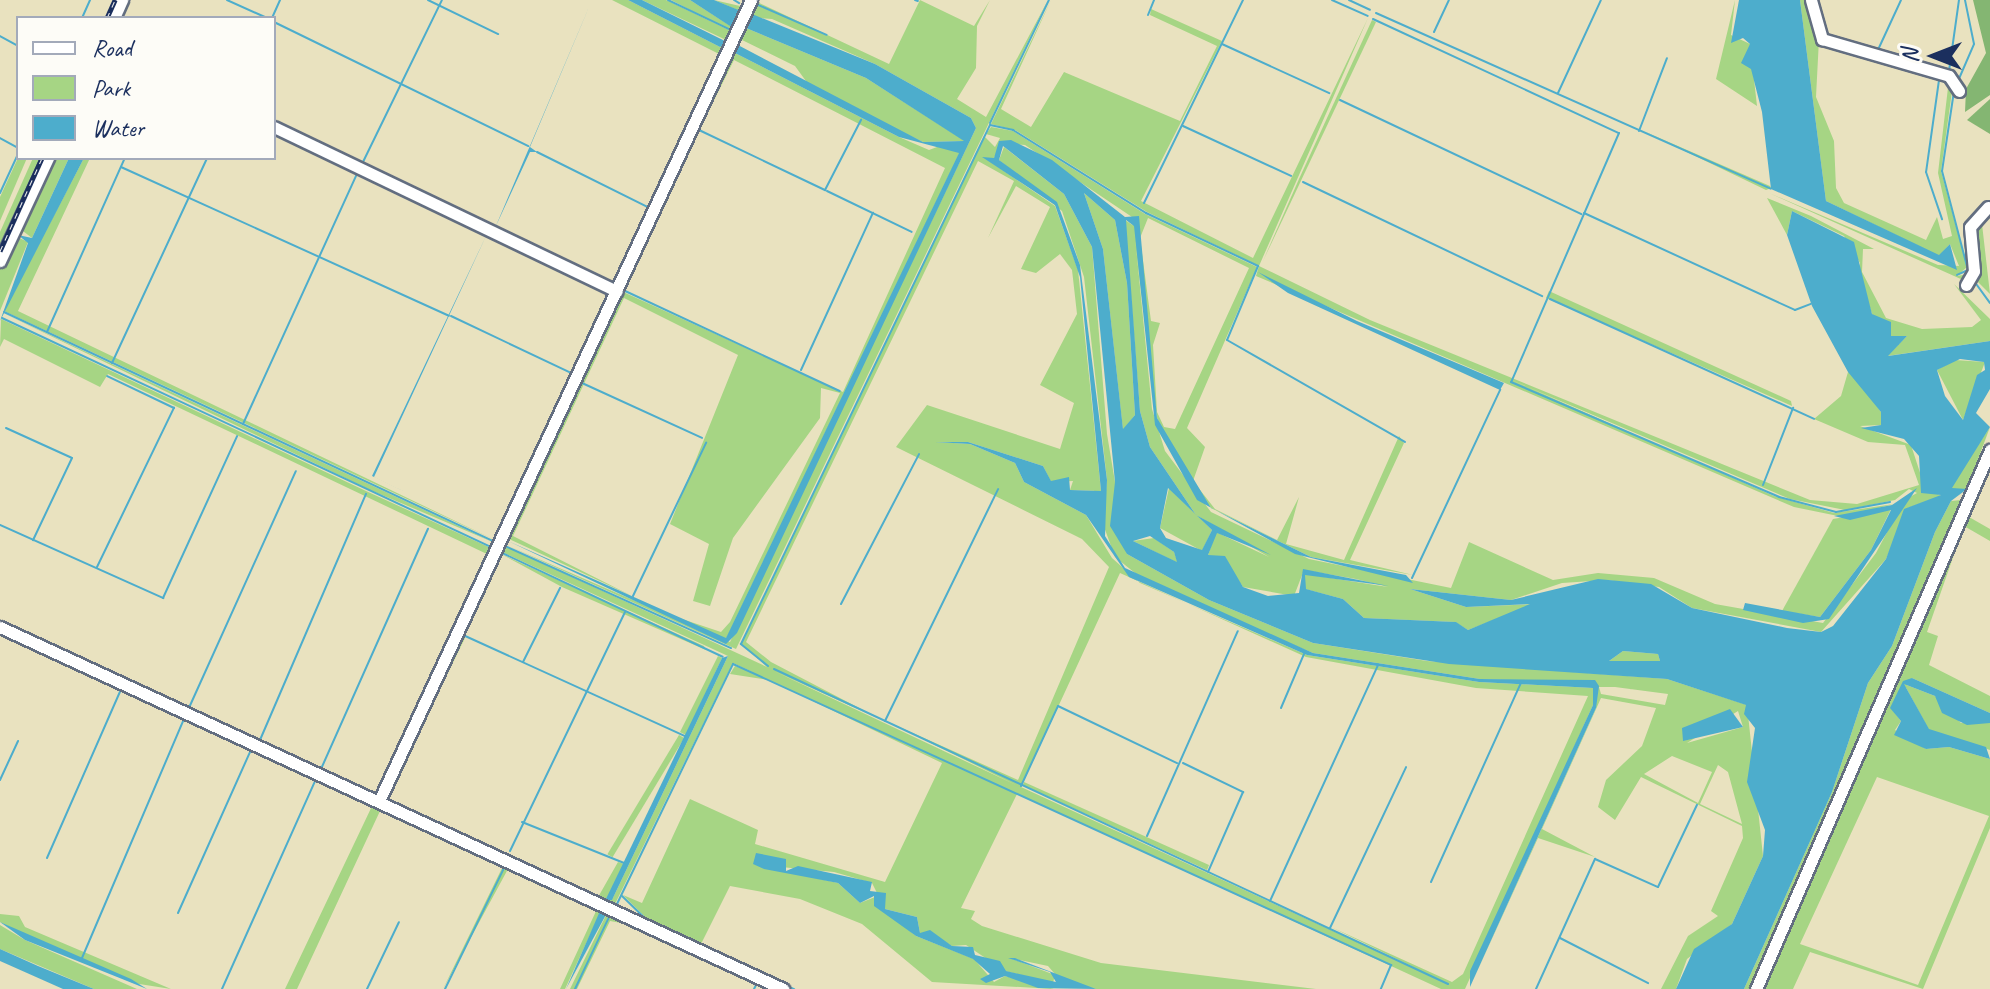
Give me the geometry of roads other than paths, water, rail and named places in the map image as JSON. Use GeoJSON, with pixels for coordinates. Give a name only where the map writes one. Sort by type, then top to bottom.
{"type":"FeatureCollection","features":[{"type":"Feature","properties":{"kind":"street"},"geometry":{"type":"LineString","coordinates":[[379,801],[751,0]]}},
{"type":"Feature","properties":{"kind":"street"},"geometry":{"type":"LineString","coordinates":[[1811,0],[1822,39],[1949,76],[1959,91]]}},
{"type":"Feature","properties":{"kind":"street"},"geometry":{"type":"LineString","coordinates":[[276,128],[617,291]]}},
{"type":"Feature","properties":{"kind":"street"},"geometry":{"type":"LineString","coordinates":[[0,261],[47,160]]}},
{"type":"Feature","properties":{"kind":"street"},"geometry":{"type":"LineString","coordinates":[[1966,285],[1974,271],[1970,227],[1988,207]]}},
{"type":"Feature","properties":{"kind":"street"},"geometry":{"type":"LineString","coordinates":[[1756,989],[1990,450]]}},
{"type":"Feature","properties":{"kind":"street"},"geometry":{"type":"LineString","coordinates":[[0,627],[783,989]]}},
{"type":"Feature","properties":{"kind":"water"},"geometry":{"type":"Polygon","coordinates":[[[592,0],[530,147],[537,152],[530,152],[495,228],[592,0]]]}},
{"type":"Feature","properties":{"kind":"water"},"geometry":{"type":"Polygon","coordinates":[[[628,0],[642,0],[727,42],[720,47],[628,0]]]}},
{"type":"Feature","properties":{"kind":"water"},"geometry":{"type":"Polygon","coordinates":[[[690,0],[714,0],[741,11],[733,28],[690,0]]]}},
{"type":"Feature","properties":{"kind":"water"},"geometry":{"type":"Polygon","coordinates":[[[1739,0],[1800,0],[1826,201],[1939,255],[1950,244],[1957,270],[1771,189],[1762,112],[1751,69],[1741,63],[1750,44],[1743,38],[1731,43],[1739,0]]]}},
{"type":"Feature","properties":{"kind":"water"},"geometry":{"type":"Polygon","coordinates":[[[752,14],[875,64],[971,118],[976,128],[737,633],[726,644],[506,540],[726,638],[959,153],[899,137],[733,52],[736,44],[923,142],[964,141],[866,78],[746,28],[752,14]]]}},
{"type":"Feature","properties":{"kind":"water"},"geometry":{"type":"Polygon","coordinates":[[[1011,140],[1052,160],[1125,217],[1139,216],[1157,418],[1211,508],[1197,500],[1155,425],[1134,226],[1126,220],[1140,411],[1150,447],[1195,514],[1168,488],[1160,528],[1166,538],[1202,550],[1212,530],[1197,515],[1271,555],[1217,533],[1208,555],[1225,556],[1243,587],[1268,596],[1299,593],[1303,569],[1389,586],[1305,575],[1306,589],[1343,599],[1364,618],[1456,622],[1468,630],[1530,604],[1466,607],[1410,589],[1511,600],[1598,579],[1651,584],[1692,608],[1787,628],[1821,632],[1833,626],[1886,559],[1904,509],[1941,495],[1921,493],[1919,456],[1904,439],[1861,428],[1881,425],[1881,412],[1848,372],[1812,306],[1787,235],[1792,211],[1854,242],[1872,314],[1891,322],[1891,336],[1907,336],[1888,356],[1990,341],[1990,389],[1976,413],[1990,427],[1952,488],[1967,489],[1951,501],[1935,532],[1892,646],[1868,683],[1832,792],[1744,989],[1676,989],[1694,949],[1732,924],[1763,856],[1765,830],[1747,782],[1755,728],[1744,714],[1746,705],[1667,679],[1449,664],[1313,643],[1209,600],[1127,554],[1110,526],[1115,482],[1092,247],[1064,194],[1003,146],[999,160],[1057,202],[1080,265],[1107,480],[1105,536],[1125,568],[1313,653],[1480,679],[1595,680],[1599,686],[1596,708],[1470,987],[1470,971],[1593,705],[1593,688],[1479,682],[1307,655],[1129,577],[1086,515],[1024,482],[1015,463],[970,444],[935,442],[968,442],[1043,466],[1051,481],[1069,477],[1070,490],[1101,491],[1080,277],[1055,205],[982,157],[994,158],[999,141],[1011,140]],[[1084,193],[1103,249],[1123,429],[1135,415],[1127,283],[1115,220],[1084,193]],[[1960,359],[1937,370],[1945,396],[1963,420],[1977,375],[1985,370],[1984,362],[1960,359]],[[1150,536],[1133,541],[1177,562],[1174,552],[1150,536]],[[1623,651],[1609,661],[1660,661],[1658,654],[1623,651]]]}},
{"type":"Feature","properties":{"kind":"water"},"geometry":{"type":"Polygon","coordinates":[[[68,160],[83,160],[0,321],[28,243],[18,235],[32,238],[68,160]]]}},
{"type":"Feature","properties":{"kind":"water"},"geometry":{"type":"Polygon","coordinates":[[[487,234],[374,477],[372,476],[487,234]]]}},
{"type":"Feature","properties":{"kind":"water"},"geometry":{"type":"Polygon","coordinates":[[[1258,272],[1357,321],[1504,383],[1500,390],[1288,293],[1258,272]]]}},
{"type":"Feature","properties":{"kind":"water"},"geometry":{"type":"Polygon","coordinates":[[[1917,488],[1829,619],[1803,623],[1743,610],[1745,603],[1820,617],[1871,550],[1891,510],[1850,520],[1834,516],[1892,505],[1917,488]]]}},
{"type":"Feature","properties":{"kind":"water"},"geometry":{"type":"Polygon","coordinates":[[[1216,510],[1311,557],[1406,575],[1413,583],[1295,554],[1216,510]]]}},
{"type":"Feature","properties":{"kind":"water"},"geometry":{"type":"Polygon","coordinates":[[[728,656],[612,900],[605,901],[722,658],[728,656]]]}},
{"type":"Feature","properties":{"kind":"water"},"geometry":{"type":"Polygon","coordinates":[[[1912,678],[1990,713],[1990,723],[1967,725],[1942,713],[1935,696],[1904,684],[1929,729],[1986,747],[1990,759],[1949,747],[1926,749],[1894,735],[1901,721],[1890,708],[1903,681],[1912,678]]]}},
{"type":"Feature","properties":{"kind":"water"},"geometry":{"type":"Polygon","coordinates":[[[1730,709],[1743,727],[1683,741],[1682,728],[1730,709]]]}},
{"type":"Feature","properties":{"kind":"water"},"geometry":{"type":"Polygon","coordinates":[[[756,853],[786,859],[786,871],[798,866],[872,882],[870,891],[886,893],[885,909],[917,917],[920,933],[930,930],[952,946],[973,947],[975,955],[1000,961],[1006,971],[1056,982],[1050,972],[1008,958],[1015,958],[1096,989],[1038,988],[1005,976],[986,983],[980,979],[990,974],[973,959],[916,936],[874,906],[874,896],[860,903],[838,883],[764,869],[753,864],[756,853]]]}},
{"type":"Feature","properties":{"kind":"water"},"geometry":{"type":"Polygon","coordinates":[[[603,907],[609,909],[566,989],[600,911],[603,907]]]}},
{"type":"Feature","properties":{"kind":"water"},"geometry":{"type":"Polygon","coordinates":[[[0,922],[131,979],[147,989],[25,940],[0,922]]]}},
{"type":"Feature","properties":{"kind":"water"},"geometry":{"type":"Polygon","coordinates":[[[0,949],[94,989],[63,989],[0,961],[0,949]]]}},
{"type":"Feature","properties":{"kind":"waterway"},"geometry":{"type":"LineString","coordinates":[[83,16],[90,0]]}},
{"type":"Feature","properties":{"kind":"waterway"},"geometry":{"type":"LineString","coordinates":[[227,0],[263,16]]}},
{"type":"Feature","properties":{"kind":"waterway"},"geometry":{"type":"LineString","coordinates":[[273,16],[280,0]]}},
{"type":"Feature","properties":{"kind":"waterway"},"geometry":{"type":"LineString","coordinates":[[428,0],[498,34]]}},
{"type":"Feature","properties":{"kind":"waterway"},"geometry":{"type":"LineString","coordinates":[[362,164],[442,0]]}},
{"type":"Feature","properties":{"kind":"waterway"},"geometry":{"type":"LineString","coordinates":[[668,0],[731,30]]}},
{"type":"Feature","properties":{"kind":"waterway"},"geometry":{"type":"LineString","coordinates":[[734,0],[739,3]]}},
{"type":"Feature","properties":{"kind":"waterway"},"geometry":{"type":"LineString","coordinates":[[990,123],[1049,0]]}},
{"type":"Feature","properties":{"kind":"waterway"},"geometry":{"type":"LineString","coordinates":[[1148,15],[1154,0]]}},
{"type":"Feature","properties":{"kind":"waterway"},"geometry":{"type":"LineString","coordinates":[[1144,203],[1243,0]]}},
{"type":"Feature","properties":{"kind":"waterway"},"geometry":{"type":"LineString","coordinates":[[1332,0],[1368,16]]}},
{"type":"Feature","properties":{"kind":"waterway"},"geometry":{"type":"LineString","coordinates":[[1349,0],[1370,10]]}},
{"type":"Feature","properties":{"kind":"waterway"},"geometry":{"type":"LineString","coordinates":[[1434,32],[1449,0]]}},
{"type":"Feature","properties":{"kind":"waterway"},"geometry":{"type":"LineString","coordinates":[[1558,93],[1601,0]]}},
{"type":"Feature","properties":{"kind":"waterway"},"geometry":{"type":"LineString","coordinates":[[1877,52],[1901,0]]}},
{"type":"Feature","properties":{"kind":"waterway"},"geometry":{"type":"LineString","coordinates":[[1949,71],[1959,0]]}},
{"type":"Feature","properties":{"kind":"waterway"},"geometry":{"type":"LineString","coordinates":[[1958,81],[1974,44],[1965,0]]}},
{"type":"Feature","properties":{"kind":"waterway"},"geometry":{"type":"LineString","coordinates":[[756,4],[827,35]]}},
{"type":"Feature","properties":{"kind":"waterway"},"geometry":{"type":"LineString","coordinates":[[1376,13],[1771,189]]}},
{"type":"Feature","properties":{"kind":"waterway"},"geometry":{"type":"LineString","coordinates":[[1373,19],[1619,133],[1511,382],[1779,497],[1836,512],[1890,502]]}},
{"type":"Feature","properties":{"kind":"waterway"},"geometry":{"type":"LineString","coordinates":[[276,23],[528,146]]}},
{"type":"Feature","properties":{"kind":"waterway"},"geometry":{"type":"LineString","coordinates":[[0,36],[16,45]]}},
{"type":"Feature","properties":{"kind":"waterway"},"geometry":{"type":"LineString","coordinates":[[1222,44],[1329,93]]}},
{"type":"Feature","properties":{"kind":"waterway"},"geometry":{"type":"LineString","coordinates":[[1639,131],[1667,58]]}},
{"type":"Feature","properties":{"kind":"waterway"},"geometry":{"type":"LineString","coordinates":[[1939,80],[1926,172],[1942,219]]}},
{"type":"Feature","properties":{"kind":"waterway"},"geometry":{"type":"LineString","coordinates":[[1954,91],[1942,171],[1968,270],[1957,275]]}},
{"type":"Feature","properties":{"kind":"waterway"},"geometry":{"type":"LineString","coordinates":[[1340,100],[1581,214]]}},
{"type":"Feature","properties":{"kind":"waterway"},"geometry":{"type":"LineString","coordinates":[[699,130],[825,190],[861,120]]}},
{"type":"Feature","properties":{"kind":"waterway"},"geometry":{"type":"LineString","coordinates":[[768,666],[741,644],[990,125],[1013,130],[1146,213],[1258,266],[1227,340],[1405,442]]}},
{"type":"Feature","properties":{"kind":"waterway"},"geometry":{"type":"LineString","coordinates":[[1183,126],[1291,176]]}},
{"type":"Feature","properties":{"kind":"waterway"},"geometry":{"type":"LineString","coordinates":[[0,138],[16,147]]}},
{"type":"Feature","properties":{"kind":"waterway"},"geometry":{"type":"LineString","coordinates":[[537,152],[650,208]]}},
{"type":"Feature","properties":{"kind":"waterway"},"geometry":{"type":"LineString","coordinates":[[0,193],[16,158]]}},
{"type":"Feature","properties":{"kind":"waterway"},"geometry":{"type":"LineString","coordinates":[[47,332],[124,160]]}},
{"type":"Feature","properties":{"kind":"waterway"},"geometry":{"type":"LineString","coordinates":[[112,363],[206,160]]}},
{"type":"Feature","properties":{"kind":"waterway"},"geometry":{"type":"LineString","coordinates":[[121,167],[449,316]]}},
{"type":"Feature","properties":{"kind":"waterway"},"geometry":{"type":"LineString","coordinates":[[243,424],[358,172]]}},
{"type":"Feature","properties":{"kind":"waterway"},"geometry":{"type":"LineString","coordinates":[[1303,182],[1542,296]]}},
{"type":"Feature","properties":{"kind":"waterway"},"geometry":{"type":"LineString","coordinates":[[827,191],[912,232]]}},
{"type":"Feature","properties":{"kind":"waterway"},"geometry":{"type":"LineString","coordinates":[[801,370],[873,213]]}},
{"type":"Feature","properties":{"kind":"waterway"},"geometry":{"type":"LineString","coordinates":[[1584,213],[1795,310],[1811,304]]}},
{"type":"Feature","properties":{"kind":"waterway"},"geometry":{"type":"LineString","coordinates":[[1974,281],[1990,303]]}},
{"type":"Feature","properties":{"kind":"waterway"},"geometry":{"type":"LineString","coordinates":[[623,290],[840,391]]}},
{"type":"Feature","properties":{"kind":"waterway"},"geometry":{"type":"LineString","coordinates":[[1550,299],[1814,419]]}},
{"type":"Feature","properties":{"kind":"waterway"},"geometry":{"type":"LineString","coordinates":[[4,312],[495,542]]}},
{"type":"Feature","properties":{"kind":"waterway"},"geometry":{"type":"LineString","coordinates":[[451,316],[569,372]]}},
{"type":"Feature","properties":{"kind":"waterway"},"geometry":{"type":"LineString","coordinates":[[2,318],[493,548]]}},
{"type":"Feature","properties":{"kind":"waterway"},"geometry":{"type":"LineString","coordinates":[[97,567],[174,408],[107,376]]}},
{"type":"Feature","properties":{"kind":"waterway"},"geometry":{"type":"LineString","coordinates":[[582,383],[702,438]]}},
{"type":"Feature","properties":{"kind":"waterway"},"geometry":{"type":"LineString","coordinates":[[1412,578],[1500,390]]}},
{"type":"Feature","properties":{"kind":"waterway"},"geometry":{"type":"LineString","coordinates":[[1763,485],[1793,408]]}},
{"type":"Feature","properties":{"kind":"waterway"},"geometry":{"type":"LineString","coordinates":[[6,428],[72,458],[33,540]]}},
{"type":"Feature","properties":{"kind":"waterway"},"geometry":{"type":"LineString","coordinates":[[0,525],[163,598],[237,436]]}},
{"type":"Feature","properties":{"kind":"waterway"},"geometry":{"type":"LineString","coordinates":[[633,596],[706,443]]}},
{"type":"Feature","properties":{"kind":"waterway"},"geometry":{"type":"LineString","coordinates":[[841,604],[919,454]]}},
{"type":"Feature","properties":{"kind":"waterway"},"geometry":{"type":"LineString","coordinates":[[188,710],[296,471]]}},
{"type":"Feature","properties":{"kind":"waterway"},"geometry":{"type":"LineString","coordinates":[[885,721],[998,489]]}},
{"type":"Feature","properties":{"kind":"waterway"},"geometry":{"type":"LineString","coordinates":[[260,740],[366,494]]}},
{"type":"Feature","properties":{"kind":"waterway"},"geometry":{"type":"LineString","coordinates":[[321,769],[428,529]]}},
{"type":"Feature","properties":{"kind":"waterway"},"geometry":{"type":"LineString","coordinates":[[505,546],[731,648]]}},
{"type":"Feature","properties":{"kind":"waterway"},"geometry":{"type":"LineString","coordinates":[[500,552],[723,657]]}},
{"type":"Feature","properties":{"kind":"waterway"},"geometry":{"type":"LineString","coordinates":[[523,662],[560,588]]}},
{"type":"Feature","properties":{"kind":"waterway"},"geometry":{"type":"LineString","coordinates":[[510,851],[625,612]]}},
{"type":"Feature","properties":{"kind":"waterway"},"geometry":{"type":"LineString","coordinates":[[1147,836],[1238,631]]}},
{"type":"Feature","properties":{"kind":"waterway"},"geometry":{"type":"LineString","coordinates":[[463,635],[685,736]]}},
{"type":"Feature","properties":{"kind":"waterway"},"geometry":{"type":"LineString","coordinates":[[1281,708],[1304,654]]}},
{"type":"Feature","properties":{"kind":"waterway"},"geometry":{"type":"LineString","coordinates":[[616,906],[733,664],[1391,965],[1381,989]]}},
{"type":"Feature","properties":{"kind":"waterway"},"geometry":{"type":"LineString","coordinates":[[1270,901],[1378,665]]}},
{"type":"Feature","properties":{"kind":"waterway"},"geometry":{"type":"LineString","coordinates":[[774,669],[1448,984]]}},
{"type":"Feature","properties":{"kind":"waterway"},"geometry":{"type":"LineString","coordinates":[[1431,882],[1521,683]]}},
{"type":"Feature","properties":{"kind":"waterway"},"geometry":{"type":"LineString","coordinates":[[47,858],[122,687]]}},
{"type":"Feature","properties":{"kind":"waterway"},"geometry":{"type":"LineString","coordinates":[[1021,786],[1058,706],[1177,763]]}},
{"type":"Feature","properties":{"kind":"waterway"},"geometry":{"type":"LineString","coordinates":[[82,958],[184,719]]}},
{"type":"Feature","properties":{"kind":"waterway"},"geometry":{"type":"LineString","coordinates":[[0,780],[18,741]]}},
{"type":"Feature","properties":{"kind":"waterway"},"geometry":{"type":"LineString","coordinates":[[178,913],[251,750]]}},
{"type":"Feature","properties":{"kind":"waterway"},"geometry":{"type":"LineString","coordinates":[[1183,763],[1243,792],[1208,872]]}},
{"type":"Feature","properties":{"kind":"waterway"},"geometry":{"type":"LineString","coordinates":[[1330,928],[1406,767]]}},
{"type":"Feature","properties":{"kind":"waterway"},"geometry":{"type":"LineString","coordinates":[[222,989],[316,779]]}},
{"type":"Feature","properties":{"kind":"waterway"},"geometry":{"type":"LineString","coordinates":[[1536,989],[1595,859],[1658,887],[1697,805]]}},
{"type":"Feature","properties":{"kind":"waterway"},"geometry":{"type":"LineString","coordinates":[[522,822],[624,863]]}},
{"type":"Feature","properties":{"kind":"waterway"},"geometry":{"type":"LineString","coordinates":[[445,989],[506,864]]}},
{"type":"Feature","properties":{"kind":"waterway"},"geometry":{"type":"LineString","coordinates":[[622,896],[646,919]]}},
{"type":"Feature","properties":{"kind":"waterway"},"geometry":{"type":"LineString","coordinates":[[575,989],[610,915]]}},
{"type":"Feature","properties":{"kind":"waterway"},"geometry":{"type":"LineString","coordinates":[[617,917],[632,925]]}},
{"type":"Feature","properties":{"kind":"waterway"},"geometry":{"type":"LineString","coordinates":[[367,989],[399,922]]}},
{"type":"Feature","properties":{"kind":"waterway"},"geometry":{"type":"LineString","coordinates":[[1560,938],[1648,983]]}},
{"type":"Feature","properties":{"kind":"waterway"},"geometry":{"type":"LineString","coordinates":[[754,989],[756,985]]}},
{"type":"Feature","properties":{"kind":"waterway"},"geometry":{"type":"LineString","coordinates":[[785,985],[794,989]]}},
{"type":"Feature","properties":{"kind":"railway"},"geometry":{"type":"LineString","coordinates":[[108,16],[115,0]]}},
{"type":"Feature","properties":{"kind":"railway"},"geometry":{"type":"LineString","coordinates":[[0,251],[41,160]]}}]}
